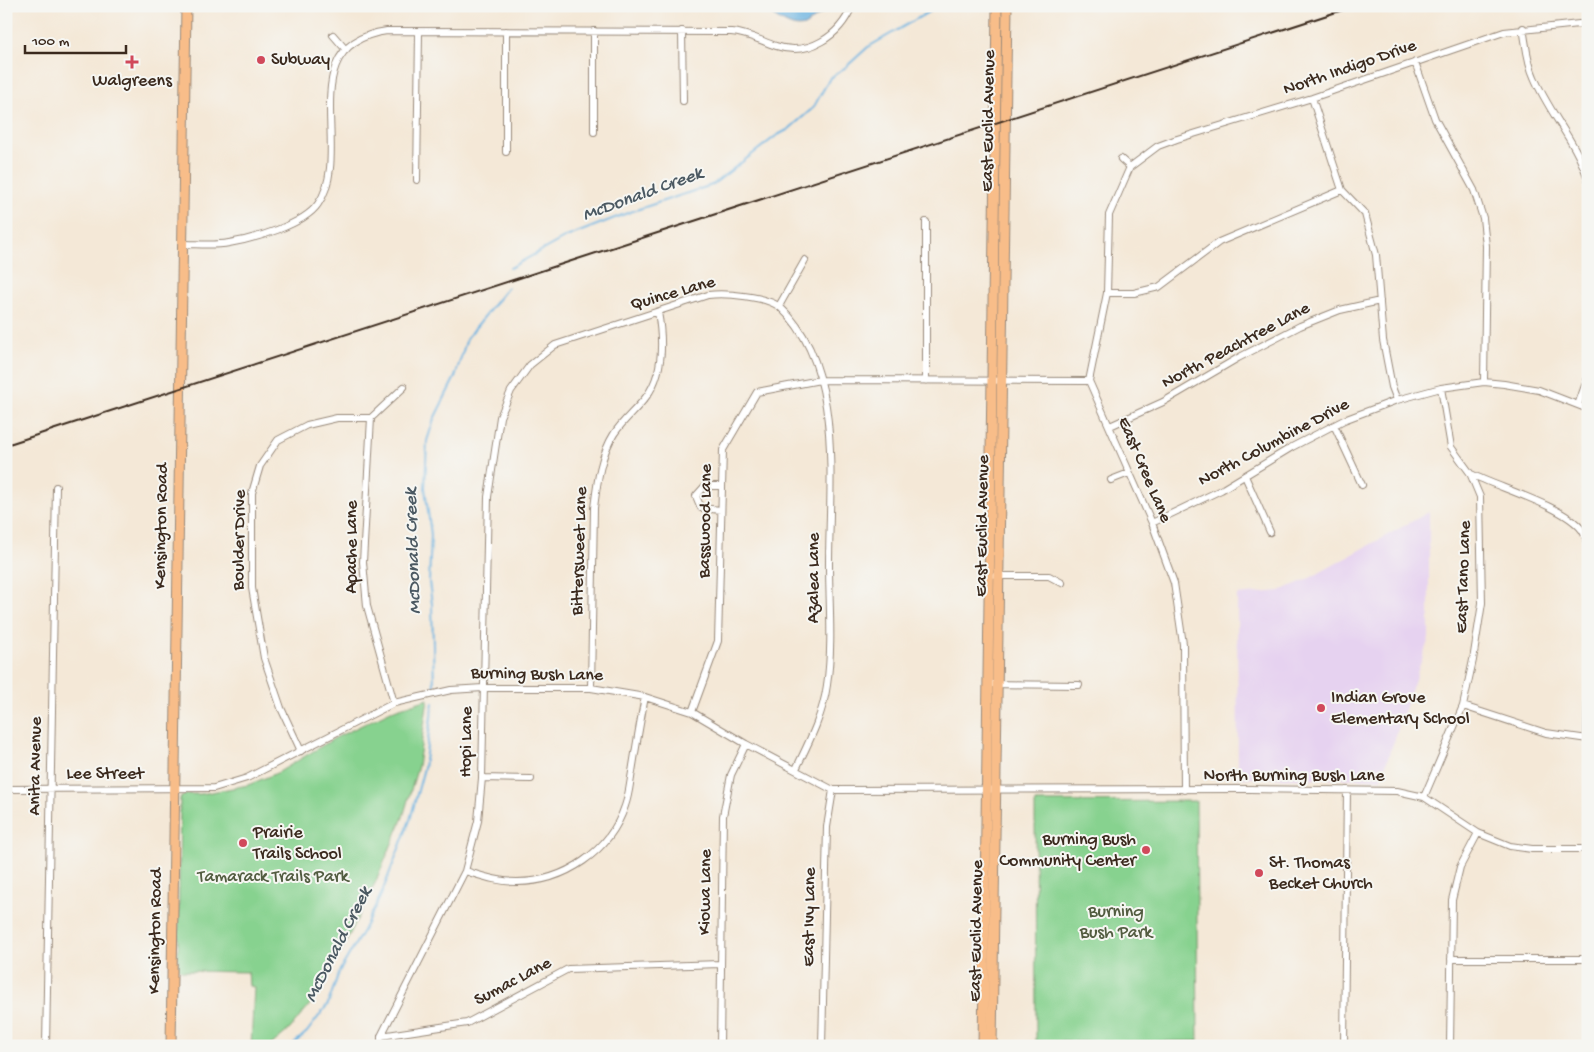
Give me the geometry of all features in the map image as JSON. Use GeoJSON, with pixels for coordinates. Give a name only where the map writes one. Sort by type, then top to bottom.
{"type":"FeatureCollection","features":[{"type":"Feature","properties":{"kind":"main road","name":"Kensington Road"},"geometry":{"type":"LineString","coordinates":[[171,1046],[186,6]]}},
{"type":"Feature","properties":{"kind":"main road","name":"East Euclid Avenue"},"geometry":{"type":"LineString","coordinates":[[992,1046],[991,790],[996,381],[997,6]]}},
{"type":"Feature","properties":{"kind":"main road","name":"East Euclid Avenue"},"geometry":{"type":"LineString","coordinates":[[996,381],[1007,6]]}},
{"type":"Feature","properties":{"kind":"main road","name":"East Euclid Avenue"},"geometry":{"type":"LineString","coordinates":[[983,1046],[991,790]]}},
{"type":"Feature","properties":{"kind":"street"},"geometry":{"type":"LineString","coordinates":[[183,244],[222,244],[241,240],[298,221],[318,204],[326,188],[329,172],[331,83],[336,65],[346,50],[357,42],[379,32],[739,32],[786,48],[806,47],[822,42],[835,33],[845,21],[852,6]]}},
{"type":"Feature","properties":{"kind":"street","name":"North Indigo Drive"},"geometry":{"type":"LineString","coordinates":[[1130,167],[1158,146],[1171,141],[1312,98],[1504,32],[1523,28],[1579,24],[1588,26]]}},
{"type":"Feature","properties":{"kind":"street"},"geometry":{"type":"LineString","coordinates":[[1523,28],[1534,79],[1574,144],[1588,179]]}},
{"type":"Feature","properties":{"kind":"street"},"geometry":{"type":"LineString","coordinates":[[506,31],[506,152]]}},
{"type":"Feature","properties":{"kind":"street"},"geometry":{"type":"LineString","coordinates":[[594,31],[594,132]]}},
{"type":"Feature","properties":{"kind":"street"},"geometry":{"type":"LineString","coordinates":[[682,31],[683,101]]}},
{"type":"Feature","properties":{"kind":"street"},"geometry":{"type":"LineString","coordinates":[[418,180],[419,32]]}},
{"type":"Feature","properties":{"kind":"street"},"geometry":{"type":"LineString","coordinates":[[333,35],[346,50]]}},
{"type":"Feature","properties":{"kind":"street"},"geometry":{"type":"LineString","coordinates":[[1415,62],[1434,119],[1474,190],[1483,218],[1486,246],[1484,382]]}},
{"type":"Feature","properties":{"kind":"street"},"geometry":{"type":"LineString","coordinates":[[1312,98],[1342,190],[1365,214],[1376,255],[1386,359],[1397,400]]}},
{"type":"Feature","properties":{"kind":"street"},"geometry":{"type":"LineString","coordinates":[[1088,381],[1107,293],[1109,215],[1130,167],[1121,159]]}},
{"type":"Feature","properties":{"kind":"street"},"geometry":{"type":"LineString","coordinates":[[1107,293],[1134,293],[1159,286],[1220,242],[1342,190]]}},
{"type":"Feature","properties":{"kind":"street"},"geometry":{"type":"LineString","coordinates":[[318,204],[326,209]]}},
{"type":"Feature","properties":{"kind":"street"},"geometry":{"type":"LineString","coordinates":[[926,222],[926,381]]}},
{"type":"Feature","properties":{"kind":"street"},"geometry":{"type":"LineString","coordinates":[[805,260],[779,306],[806,342],[820,380]]}},
{"type":"Feature","properties":{"kind":"street","name":"Quince Lane"},"geometry":{"type":"LineString","coordinates":[[511,391],[530,366],[554,345],[708,295],[722,293],[754,298],[779,306]]}},
{"type":"Feature","properties":{"kind":"street","name":"North Peachtree Lane"},"geometry":{"type":"LineString","coordinates":[[1110,426],[1162,402],[1238,358],[1300,326],[1340,310],[1380,301]]}},
{"type":"Feature","properties":{"kind":"street","name":"Bittersweet Lane"},"geometry":{"type":"LineString","coordinates":[[591,688],[594,508],[597,480],[613,436],[630,412],[646,397],[654,382],[659,364],[662,336],[658,312]]}},
{"type":"Feature","properties":{"kind":"street"},"geometry":{"type":"LineString","coordinates":[[1578,405],[1588,378]]}},
{"type":"Feature","properties":{"kind":"street","name":"Basswood Lane"},"geometry":{"type":"LineString","coordinates":[[692,712],[718,641],[723,450],[757,392],[820,380],[1088,381]]}},
{"type":"Feature","properties":{"kind":"street","name":"Azalea Lane"},"geometry":{"type":"LineString","coordinates":[[796,770],[823,707],[829,656],[828,420],[820,380]]}},
{"type":"Feature","properties":{"kind":"street","name":"East Cree Lane"},"geometry":{"type":"LineString","coordinates":[[1088,381],[1110,426],[1152,523],[1174,583],[1180,613],[1183,644],[1184,790]]}},
{"type":"Feature","properties":{"kind":"street","name":"North Columbine Drive"},"geometry":{"type":"LineString","coordinates":[[1152,523],[1221,490],[1334,425],[1397,400],[1441,388],[1484,382],[1532,388],[1588,409]]}},
{"type":"Feature","properties":{"kind":"street"},"geometry":{"type":"LineString","coordinates":[[371,418],[404,387]]}},
{"type":"Feature","properties":{"kind":"street","name":"East Tano Lane"},"geometry":{"type":"LineString","coordinates":[[1424,797],[1463,706],[1474,660],[1482,603],[1480,497],[1470,473],[1451,447],[1441,388]]}},
{"type":"Feature","properties":{"kind":"street","name":"Hopi Lane"},"geometry":{"type":"LineString","coordinates":[[381,1046],[381,1036],[465,872],[478,820],[482,778],[488,497],[500,417],[511,391]]}},
{"type":"Feature","properties":{"kind":"street","name":"Boulder Drive"},"geometry":{"type":"LineString","coordinates":[[301,752],[281,708],[264,658],[252,588],[252,493],[260,466],[278,440],[307,425],[337,418],[371,418]]}},
{"type":"Feature","properties":{"kind":"street","name":"Apache Lane"},"geometry":{"type":"LineString","coordinates":[[371,418],[363,562],[367,606],[394,703]]}},
{"type":"Feature","properties":{"kind":"street"},"geometry":{"type":"LineString","coordinates":[[1334,425],[1362,485]]}},
{"type":"Feature","properties":{"kind":"street"},"geometry":{"type":"LineString","coordinates":[[1111,480],[1129,473]]}},
{"type":"Feature","properties":{"kind":"street"},"geometry":{"type":"LineString","coordinates":[[1470,473],[1492,485],[1564,515],[1582,530],[1588,544]]}},
{"type":"Feature","properties":{"kind":"street"},"geometry":{"type":"LineString","coordinates":[[1245,476],[1270,532]]}},
{"type":"Feature","properties":{"kind":"street"},"geometry":{"type":"LineString","coordinates":[[1480,497],[1492,485]]}},
{"type":"Feature","properties":{"kind":"street"},"geometry":{"type":"LineString","coordinates":[[721,510],[701,508],[696,496],[705,486],[722,486]]}},
{"type":"Feature","properties":{"kind":"street","name":"Anita Avenue"},"geometry":{"type":"LineString","coordinates":[[46,1046],[56,487]]}},
{"type":"Feature","properties":{"kind":"street"},"geometry":{"type":"LineString","coordinates":[[994,576],[1049,576],[1062,583]]}},
{"type":"Feature","properties":{"kind":"street"},"geometry":{"type":"LineString","coordinates":[[992,684],[1079,685]]}},
{"type":"Feature","properties":{"kind":"street","name":"Burning Bush Lane"},"geometry":{"type":"LineString","coordinates":[[175,789],[214,788],[247,778],[394,703],[414,698],[452,690],[484,688],[591,688],[645,697],[692,712],[746,744],[833,790],[991,790]]}},
{"type":"Feature","properties":{"kind":"street"},"geometry":{"type":"LineString","coordinates":[[1463,706],[1546,733],[1587,739],[1588,695]]}},
{"type":"Feature","properties":{"kind":"street"},"geometry":{"type":"LineString","coordinates":[[465,872],[498,880],[518,882],[542,879],[564,872],[586,860],[603,844],[617,826],[626,804],[645,697]]}},
{"type":"Feature","properties":{"kind":"street","name":"Kiowa Lane"},"geometry":{"type":"LineString","coordinates":[[720,1046],[723,816],[731,775],[746,744]]}},
{"type":"Feature","properties":{"kind":"street"},"geometry":{"type":"LineString","coordinates":[[482,778],[531,779]]}},
{"type":"Feature","properties":{"kind":"street","name":"Lee Street"},"geometry":{"type":"LineString","coordinates":[[6,789],[175,789]]}},
{"type":"Feature","properties":{"kind":"street","name":"East Ivy Lane"},"geometry":{"type":"LineString","coordinates":[[822,1046],[827,827],[833,790]]}},
{"type":"Feature","properties":{"kind":"street","name":"North Burning Bush Lane"},"geometry":{"type":"LineString","coordinates":[[991,790],[1397,791],[1424,797],[1478,833],[1519,848],[1588,849]]}},
{"type":"Feature","properties":{"kind":"street"},"geometry":{"type":"LineString","coordinates":[[1344,1046],[1347,790]]}},
{"type":"Feature","properties":{"kind":"street"},"geometry":{"type":"LineString","coordinates":[[1450,1046],[1454,890],[1460,867],[1478,833]]}},
{"type":"Feature","properties":{"kind":"street"},"geometry":{"type":"LineString","coordinates":[[1451,959],[1588,959]]}},
{"type":"Feature","properties":{"kind":"street","name":"Sumac Lane"},"geometry":{"type":"LineString","coordinates":[[381,1036],[467,1023],[568,970],[720,964]]}},
{"type":"Feature","properties":{"kind":"shaded area","name":"Indian Grove Elementary School"},"geometry":{"type":"Polygon","coordinates":[[[1429,512],[1429,638],[1381,779],[1238,778],[1237,595],[1280,591],[1310,578],[1429,512]]]}},
{"type":"Feature","properties":{"kind":"green space","name":"Tamarack Trails Park"},"geometry":{"type":"Polygon","coordinates":[[[428,699],[418,766],[403,817],[377,879],[347,940],[315,998],[290,1029],[270,1046],[251,1046],[254,987],[249,986],[248,972],[183,971],[178,968],[180,798],[186,794],[201,794],[248,785],[279,772],[335,738],[391,711],[428,699]]]}},
{"type":"Feature","properties":{"kind":"green space","name":"Burning Bush Park"},"geometry":{"type":"Polygon","coordinates":[[[1196,801],[1198,1041],[1036,1042],[1035,802],[1196,801]]]}},
{"type":"Feature","properties":{"kind":"water"},"geometry":{"type":"Polygon","coordinates":[[[770,6],[825,6],[824,12],[807,25],[795,27],[770,14],[770,6]]]}},
{"type":"Feature","properties":{"kind":"waterway","name":"McDonald Creek"},"geometry":{"type":"LineString","coordinates":[[510,268],[564,238],[630,212],[712,185],[776,136],[789,129],[813,108],[830,78],[846,67],[868,47],[939,6]]}},
{"type":"Feature","properties":{"kind":"waterway","name":"McDonald Creek"},"geometry":{"type":"LineString","coordinates":[[434,687],[432,604],[429,582],[431,535],[425,488],[427,441],[434,419],[455,377],[467,338],[508,287]]}},
{"type":"Feature","properties":{"kind":"waterway","name":"McDonald Creek"},"geometry":{"type":"LineString","coordinates":[[291,1046],[307,1032],[328,1004],[339,972],[381,895],[410,820],[424,768],[433,703]]}},
{"type":"Feature","properties":{"kind":"railway"},"geometry":{"type":"LineString","coordinates":[[6,445],[1355,6]]}},
{"type":"Feature","properties":{"kind":"place","name":"Subway"},"geometry":{"type":"Point","coordinates":[261,60]}},
{"type":"Feature","properties":{"kind":"place","name":"Walgreens"},"geometry":{"type":"Point","coordinates":[132,62]}},
{"type":"Feature","properties":{"kind":"place","name":"Indian Grove Elementary School"},"geometry":{"type":"Point","coordinates":[1321,708]}},
{"type":"Feature","properties":{"kind":"place","name":"Prairie Trails School"},"geometry":{"type":"Point","coordinates":[243,843]}},
{"type":"Feature","properties":{"kind":"place","name":"Burning Bush Community Center"},"geometry":{"type":"Point","coordinates":[1146,850]}},
{"type":"Feature","properties":{"kind":"place","name":"St. Thomas Becket Church"},"geometry":{"type":"Point","coordinates":[1259,873]}}]}
